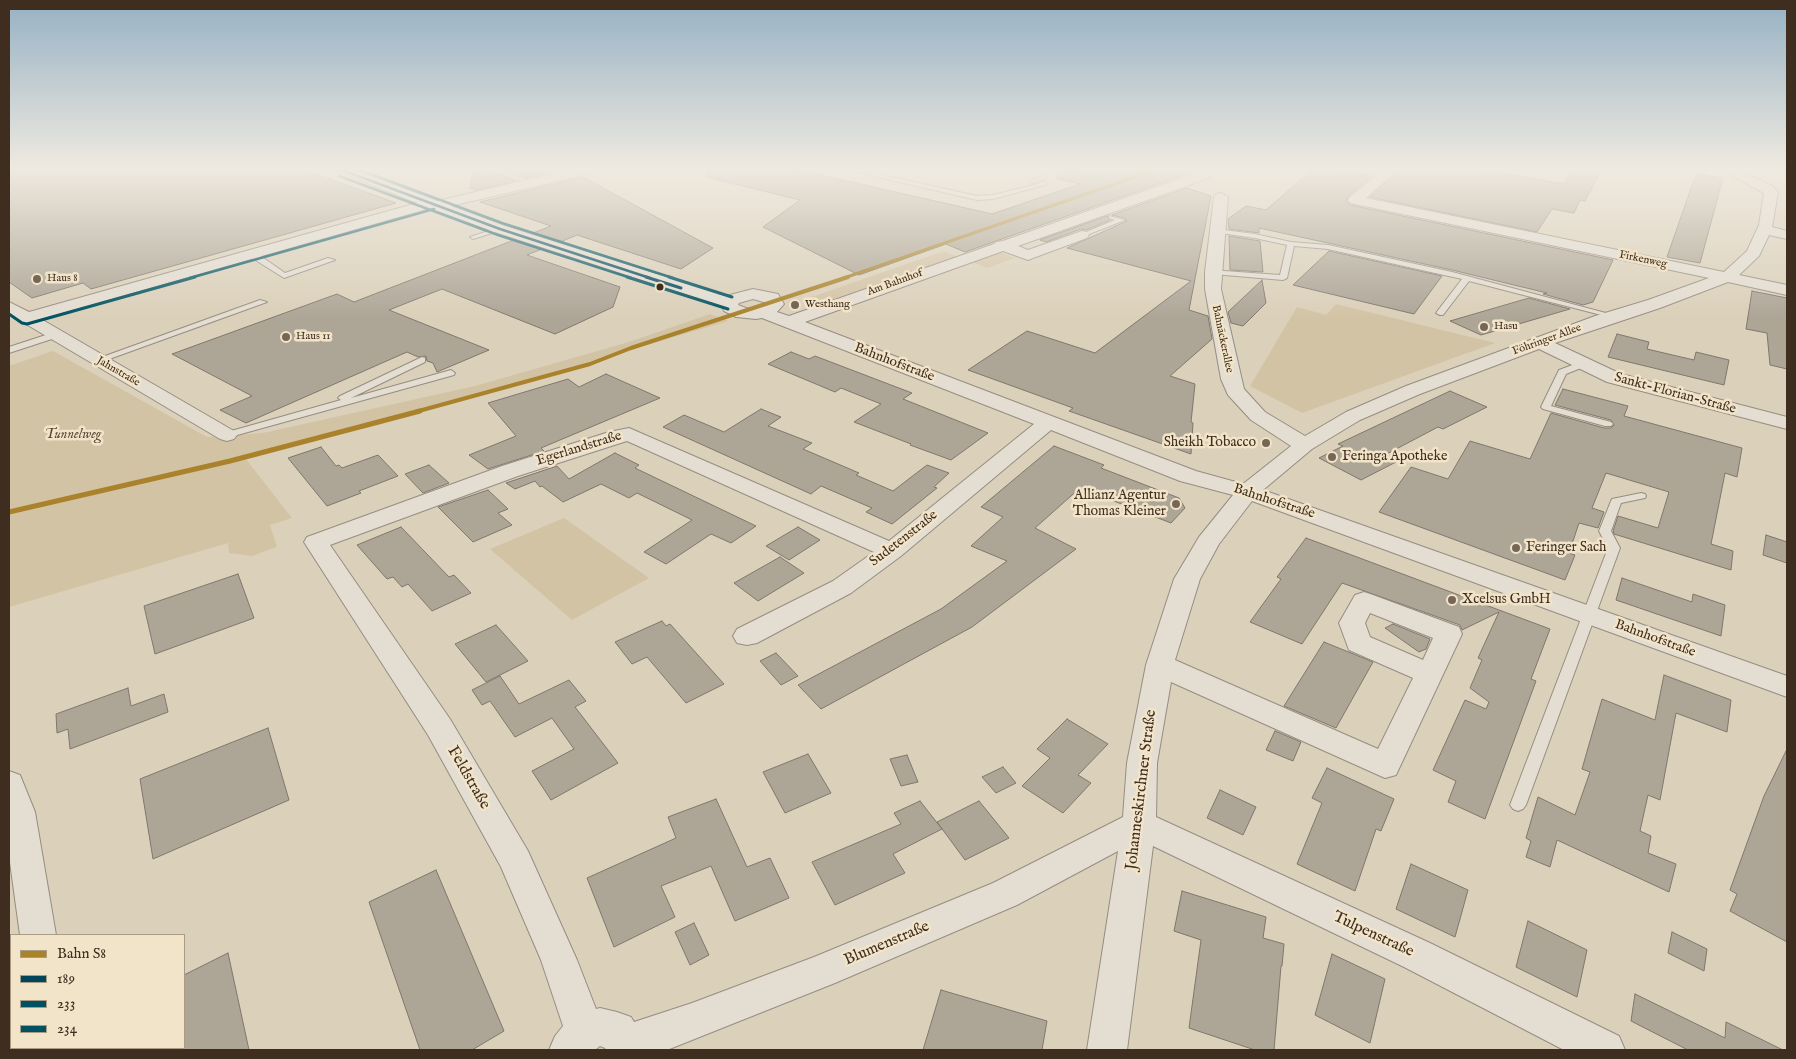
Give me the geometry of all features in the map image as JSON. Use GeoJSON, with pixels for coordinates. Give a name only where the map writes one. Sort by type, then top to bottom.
{"type":"FeatureCollection","features":[{"type":"Feature","properties":{"kind":"street"},"geometry":{"type":"LineString","coordinates":[[25,318],[379,219]]}},
{"type":"Feature","properties":{"kind":"street"},"geometry":{"type":"LineString","coordinates":[[477,219],[500,228]]}},
{"type":"Feature","properties":{"kind":"street","name":"Am Bahnhof"},"geometry":{"type":"LineString","coordinates":[[788,322],[1075,219]]}},
{"type":"Feature","properties":{"kind":"street","name":"Bahnäckerallee"},"geometry":{"type":"LineString","coordinates":[[1218,219],[1213,272],[1214,300],[1235,391],[1258,416],[1305,445]]}},
{"type":"Feature","properties":{"kind":"street","name":"Firkenweg"},"geometry":{"type":"LineString","coordinates":[[1451,219],[1787,290]]}},
{"type":"Feature","properties":{"kind":"street","name":"Föhringer Allee"},"geometry":{"type":"LineString","coordinates":[[1247,492],[1305,445],[1353,416],[1413,390],[1540,342],[1613,316],[1654,304],[1727,277],[1754,253],[1764,230],[1766,219]]}},
{"type":"Feature","properties":{"kind":"street"},"geometry":{"type":"LineString","coordinates":[[1056,226],[1082,235]]}},
{"type":"Feature","properties":{"kind":"street","name":"Bahnhofstraße"},"geometry":{"type":"LineString","coordinates":[[500,228],[730,302],[739,297],[753,294],[772,298],[775,301],[774,307],[762,312],[1188,476],[1247,492],[1787,688]]}},
{"type":"Feature","properties":{"kind":"street"},"geometry":{"type":"LineString","coordinates":[[1764,230],[1787,235]]}},
{"type":"Feature","properties":{"kind":"street"},"geometry":{"type":"LineString","coordinates":[[1001,245],[1028,255],[1082,235]]}},
{"type":"Feature","properties":{"kind":"street","name":"Jahnstraße"},"geometry":{"type":"LineString","coordinates":[[9,307],[227,435]]}},
{"type":"Feature","properties":{"kind":"street","name":"Sankt-Florian-Straße"},"geometry":{"type":"LineString","coordinates":[[1540,342],[1614,378],[1787,423]]}},
{"type":"Feature","properties":{"kind":"street","name":"Sudetenstraße"},"geometry":{"type":"LineString","coordinates":[[747,636],[842,587],[892,551],[1048,422]]}},
{"type":"Feature","properties":{"kind":"street","name":"Egerlandstraße"},"geometry":{"type":"LineString","coordinates":[[316,542],[510,471],[616,436],[629,434],[892,551]]}},
{"type":"Feature","properties":{"kind":"street","name":"Johanneskirchner Straße"},"geometry":{"type":"LineString","coordinates":[[1107,1050],[1139,824],[1142,763],[1160,665],[1187,579],[1208,542],[1247,492]]}},
{"type":"Feature","properties":{"kind":"street","name":"Feldstraße"},"geometry":{"type":"LineString","coordinates":[[316,542],[439,727],[516,861],[558,960],[577,1041]]}},
{"type":"Feature","properties":{"kind":"street"},"geometry":{"type":"LineString","coordinates":[[1160,665],[1385,766],[1430,674]]}},
{"type":"Feature","properties":{"kind":"street"},"geometry":{"type":"LineString","coordinates":[[9,784],[19,812],[38,934]]}},
{"type":"Feature","properties":{"kind":"street","name":"Blumenstraße"},"geometry":{"type":"LineString","coordinates":[[626,1048],[822,971],[996,898],[1139,824]]}},
{"type":"Feature","properties":{"kind":"street","name":"Tulpenstraße"},"geometry":{"type":"LineString","coordinates":[[1139,824],[1417,955],[1605,1050]]}},
{"type":"Feature","properties":{"kind":"street"},"geometry":{"type":"LineString","coordinates":[[577,1041],[600,1027],[611,1028],[620,1035],[626,1048]]}},
{"type":"Feature","properties":{"kind":"lane"},"geometry":{"type":"LineString","coordinates":[[1082,235],[1122,220],[1120,219]]}},
{"type":"Feature","properties":{"kind":"lane"},"geometry":{"type":"LineString","coordinates":[[473,237],[500,228]]}},
{"type":"Feature","properties":{"kind":"lane"},"geometry":{"type":"LineString","coordinates":[[1216,231],[1255,236],[1291,244],[1328,247],[1467,278],[1613,316]]}},
{"type":"Feature","properties":{"kind":"lane"},"geometry":{"type":"LineString","coordinates":[[1213,272],[1283,278],[1291,244]]}},
{"type":"Feature","properties":{"kind":"lane"},"geometry":{"type":"LineString","coordinates":[[252,254],[284,276],[331,260]]}},
{"type":"Feature","properties":{"kind":"lane"},"geometry":{"type":"LineString","coordinates":[[1440,313],[1467,278]]}},
{"type":"Feature","properties":{"kind":"lane"},"geometry":{"type":"LineString","coordinates":[[98,360],[263,302]]}},
{"type":"Feature","properties":{"kind":"lane"},"geometry":{"type":"LineString","coordinates":[[9,350],[55,335]]}},
{"type":"Feature","properties":{"kind":"lane"},"geometry":{"type":"LineString","coordinates":[[314,412],[422,360]]}},
{"type":"Feature","properties":{"kind":"lane"},"geometry":{"type":"LineString","coordinates":[[1583,364],[1562,372],[1546,407],[1608,424]]}},
{"type":"Feature","properties":{"kind":"lane"},"geometry":{"type":"LineString","coordinates":[[227,435],[451,374]]}},
{"type":"Feature","properties":{"kind":"lane"},"geometry":{"type":"LineString","coordinates":[[1518,805],[1614,548],[1605,531],[1616,501],[1641,496]]}},
{"type":"Feature","properties":{"kind":"green space"},"geometry":{"type":"Polygon","coordinates":[[[944,251],[958,257],[817,307],[803,300],[944,251]]]}},
{"type":"Feature","properties":{"kind":"green space"},"geometry":{"type":"Polygon","coordinates":[[[1000,252],[1015,258],[987,268],[972,262],[1000,252]]]}},
{"type":"Feature","properties":{"kind":"green space"},"geometry":{"type":"Polygon","coordinates":[[[1336,304],[1495,343],[1302,413],[1250,386],[1297,307],[1326,315],[1336,304]]]}},
{"type":"Feature","properties":{"kind":"green space","name":"Tunnelweg"},"geometry":{"type":"Polygon","coordinates":[[[710,314],[728,321],[378,425],[245,458],[292,518],[270,525],[277,547],[252,556],[229,553],[228,543],[9,607],[9,366],[53,351],[207,437],[263,433],[475,386],[629,342],[710,314]]]}},
{"type":"Feature","properties":{"kind":"green space"},"geometry":{"type":"Polygon","coordinates":[[[564,518],[649,578],[572,620],[490,549],[564,518]]]}},
{"type":"Feature","properties":{"kind":"building"},"geometry":{"type":"Polygon","coordinates":[[[9,219],[338,219],[91,289],[83,283],[32,298],[9,282],[9,219]]]}},
{"type":"Feature","properties":{"kind":"building"},"geometry":{"type":"Polygon","coordinates":[[[532,219],[661,219],[713,248],[681,269],[577,235],[560,242],[533,233],[551,226],[532,219]]]}},
{"type":"Feature","properties":{"kind":"building"},"geometry":{"type":"Polygon","coordinates":[[[773,219],[1058,219],[965,252],[946,244],[859,275],[763,227],[773,219]]]}},
{"type":"Feature","properties":{"kind":"building"},"geometry":{"type":"Polygon","coordinates":[[[1097,219],[1110,220],[1086,230],[1081,229],[1046,242],[1040,240],[1097,219]]]}},
{"type":"Feature","properties":{"kind":"building"},"geometry":{"type":"Polygon","coordinates":[[[1126,219],[1206,219],[1189,310],[1208,316],[1212,339],[1170,376],[1195,384],[1191,422],[1193,423],[1191,454],[1069,411],[1073,408],[968,370],[1027,331],[1095,353],[1191,281],[1067,248],[1127,221],[1126,219]]]}},
{"type":"Feature","properties":{"kind":"building"},"geometry":{"type":"Polygon","coordinates":[[[1228,219],[1419,219],[1613,260],[1593,302],[1583,305],[1543,294],[1547,293],[1452,270],[1259,228],[1259,233],[1229,229],[1228,219]]]}},
{"type":"Feature","properties":{"kind":"building"},"geometry":{"type":"Polygon","coordinates":[[[1477,219],[1545,219],[1537,232],[1477,219]]]}},
{"type":"Feature","properties":{"kind":"building"},"geometry":{"type":"Polygon","coordinates":[[[1680,219],[1712,219],[1700,263],[1667,257],[1680,219]]]}},
{"type":"Feature","properties":{"kind":"building"},"geometry":{"type":"Polygon","coordinates":[[[1229,236],[1260,241],[1263,272],[1230,270],[1229,236]]]}},
{"type":"Feature","properties":{"kind":"building"},"geometry":{"type":"Polygon","coordinates":[[[514,240],[542,249],[527,255],[620,287],[613,307],[555,334],[442,289],[389,310],[489,350],[437,372],[433,363],[427,361],[426,356],[418,357],[407,352],[246,423],[220,410],[252,396],[172,354],[337,294],[354,302],[514,240]]]}},
{"type":"Feature","properties":{"kind":"building"},"geometry":{"type":"Polygon","coordinates":[[[1329,251],[1442,276],[1414,314],[1293,285],[1329,251]]]}},
{"type":"Feature","properties":{"kind":"building"},"geometry":{"type":"Polygon","coordinates":[[[1262,280],[1266,303],[1243,326],[1231,323],[1228,312],[1262,280]]]}},
{"type":"Feature","properties":{"kind":"building"},"geometry":{"type":"Polygon","coordinates":[[[1752,291],[1787,298],[1787,369],[1770,365],[1767,333],[1746,329],[1752,291]]]}},
{"type":"Feature","properties":{"kind":"building"},"geometry":{"type":"Polygon","coordinates":[[[1529,298],[1570,309],[1481,335],[1450,321],[1529,298]]]}},
{"type":"Feature","properties":{"kind":"building"},"geometry":{"type":"Polygon","coordinates":[[[1617,334],[1649,342],[1647,349],[1694,360],[1696,352],[1729,360],[1724,385],[1608,357],[1617,334]]]}},
{"type":"Feature","properties":{"kind":"building"},"geometry":{"type":"Polygon","coordinates":[[[791,352],[809,359],[815,356],[912,393],[903,399],[988,433],[951,460],[854,422],[881,404],[841,388],[835,392],[768,364],[791,352]]]}},
{"type":"Feature","properties":{"kind":"building"},"geometry":{"type":"Polygon","coordinates":[[[606,374],[660,398],[541,448],[544,451],[488,469],[469,455],[516,436],[488,403],[568,379],[579,387],[606,374]]]}},
{"type":"Feature","properties":{"kind":"building"},"geometry":{"type":"Polygon","coordinates":[[[1563,389],[1628,406],[1624,416],[1742,448],[1737,477],[1725,473],[1711,544],[1733,551],[1731,570],[1614,534],[1613,531],[1618,516],[1658,528],[1669,492],[1606,473],[1592,508],[1604,512],[1598,528],[1579,523],[1569,553],[1575,555],[1565,580],[1379,512],[1411,467],[1448,479],[1470,441],[1530,459],[1551,413],[1604,428],[1611,428],[1614,425],[1611,420],[1555,405],[1563,389]]]}},
{"type":"Feature","properties":{"kind":"building"},"geometry":{"type":"Polygon","coordinates":[[[1450,391],[1487,407],[1443,429],[1438,427],[1381,457],[1396,462],[1361,480],[1319,458],[1343,446],[1338,444],[1450,391]]]}},
{"type":"Feature","properties":{"kind":"building"},"geometry":{"type":"Polygon","coordinates":[[[761,409],[781,417],[768,426],[812,443],[803,449],[859,473],[856,475],[893,491],[927,465],[949,473],[934,487],[937,488],[892,524],[866,512],[872,508],[821,486],[811,494],[663,427],[684,415],[724,432],[761,409]]]}},
{"type":"Feature","properties":{"kind":"building"},"geometry":{"type":"Polygon","coordinates":[[[1054,446],[1104,465],[1101,468],[1179,498],[1185,508],[1171,523],[1080,488],[1035,528],[1076,549],[972,627],[821,709],[798,685],[941,609],[1007,561],[971,546],[1003,517],[981,507],[1054,446]]]}},
{"type":"Feature","properties":{"kind":"building"},"geometry":{"type":"Polygon","coordinates":[[[321,447],[336,466],[339,465],[342,468],[378,455],[398,476],[327,506],[288,458],[321,447]]]}},
{"type":"Feature","properties":{"kind":"building"},"geometry":{"type":"Polygon","coordinates":[[[615,453],[639,465],[635,468],[756,526],[731,543],[711,534],[666,564],[644,552],[692,520],[637,493],[629,498],[601,484],[563,502],[542,486],[540,487],[535,481],[515,489],[506,483],[557,466],[569,479],[615,453]]]}},
{"type":"Feature","properties":{"kind":"building"},"geometry":{"type":"Polygon","coordinates":[[[429,465],[449,483],[423,493],[405,474],[429,465]]]}},
{"type":"Feature","properties":{"kind":"building"},"geometry":{"type":"Polygon","coordinates":[[[488,490],[508,509],[498,513],[512,525],[473,542],[438,507],[488,490]]]}},
{"type":"Feature","properties":{"kind":"building"},"geometry":{"type":"Polygon","coordinates":[[[401,527],[449,577],[454,575],[471,593],[432,611],[408,584],[402,587],[393,577],[387,579],[357,545],[401,527]]]}},
{"type":"Feature","properties":{"kind":"building"},"geometry":{"type":"Polygon","coordinates":[[[798,527],[820,540],[789,560],[766,546],[798,527]]]}},
{"type":"Feature","properties":{"kind":"building"},"geometry":{"type":"Polygon","coordinates":[[[1766,535],[1787,542],[1787,563],[1763,555],[1766,535]]]}},
{"type":"Feature","properties":{"kind":"building"},"geometry":{"type":"Polygon","coordinates":[[[1306,538],[1550,629],[1531,679],[1536,681],[1485,819],[1448,802],[1456,781],[1433,770],[1465,700],[1486,709],[1489,702],[1470,688],[1482,660],[1478,658],[1499,612],[1462,630],[1460,625],[1342,583],[1302,644],[1250,622],[1281,579],[1277,577],[1306,538]]]}},
{"type":"Feature","properties":{"kind":"building"},"geometry":{"type":"Polygon","coordinates":[[[780,557],[804,573],[758,601],[734,583],[780,557]]]}},
{"type":"Feature","properties":{"kind":"building"},"geometry":{"type":"Polygon","coordinates":[[[238,574],[254,618],[155,654],[144,606],[238,574]]]}},
{"type":"Feature","properties":{"kind":"building"},"geometry":{"type":"Polygon","coordinates":[[[1622,578],[1692,602],[1693,594],[1725,605],[1721,636],[1616,600],[1622,578]]]}},
{"type":"Feature","properties":{"kind":"building"},"geometry":{"type":"Polygon","coordinates":[[[662,621],[666,626],[670,624],[724,684],[686,703],[647,657],[632,664],[615,642],[662,621]]]}},
{"type":"Feature","properties":{"kind":"building"},"geometry":{"type":"Polygon","coordinates":[[[1393,624],[1430,639],[1426,649],[1419,652],[1385,628],[1393,624]]]}},
{"type":"Feature","properties":{"kind":"building"},"geometry":{"type":"Polygon","coordinates":[[[496,625],[528,661],[486,682],[455,644],[496,625]]]}},
{"type":"Feature","properties":{"kind":"building"},"geometry":{"type":"Polygon","coordinates":[[[1324,642],[1373,662],[1336,728],[1284,706],[1324,642]]]}},
{"type":"Feature","properties":{"kind":"building"},"geometry":{"type":"Polygon","coordinates":[[[776,653],[798,676],[781,685],[760,661],[776,653]]]}},
{"type":"Feature","properties":{"kind":"building"},"geometry":{"type":"Polygon","coordinates":[[[1664,675],[1731,700],[1727,732],[1676,713],[1660,800],[1648,795],[1640,831],[1651,836],[1648,853],[1676,864],[1669,892],[1557,840],[1550,867],[1526,857],[1531,841],[1526,838],[1538,797],[1575,815],[1590,772],[1582,769],[1602,699],[1655,720],[1664,675]]]}},
{"type":"Feature","properties":{"kind":"building"},"geometry":{"type":"Polygon","coordinates":[[[500,676],[519,704],[569,680],[586,701],[575,707],[618,763],[551,800],[532,771],[574,749],[552,718],[515,737],[490,701],[482,705],[472,690],[500,676]]]}},
{"type":"Feature","properties":{"kind":"building"},"geometry":{"type":"Polygon","coordinates":[[[128,688],[131,706],[164,694],[168,712],[70,749],[68,729],[57,733],[56,714],[128,688]]]}},
{"type":"Feature","properties":{"kind":"building"},"geometry":{"type":"Polygon","coordinates":[[[1067,719],[1108,744],[1078,775],[1091,783],[1063,813],[1022,786],[1050,758],[1037,749],[1067,719]]]}},
{"type":"Feature","properties":{"kind":"building"},"geometry":{"type":"Polygon","coordinates":[[[268,728],[289,800],[153,859],[140,779],[268,728]]]}},
{"type":"Feature","properties":{"kind":"building"},"geometry":{"type":"Polygon","coordinates":[[[1275,731],[1301,742],[1293,761],[1266,750],[1275,731]]]}},
{"type":"Feature","properties":{"kind":"building"},"geometry":{"type":"Polygon","coordinates":[[[1787,749],[1787,942],[1730,911],[1737,894],[1730,890],[1764,796],[1787,749]]]}},
{"type":"Feature","properties":{"kind":"building"},"geometry":{"type":"Polygon","coordinates":[[[808,754],[831,793],[785,813],[763,772],[808,754]]]}},
{"type":"Feature","properties":{"kind":"building"},"geometry":{"type":"Polygon","coordinates":[[[907,755],[918,782],[901,786],[890,759],[907,755]]]}},
{"type":"Feature","properties":{"kind":"building"},"geometry":{"type":"Polygon","coordinates":[[[1003,767],[1016,783],[996,793],[982,777],[1003,767]]]}},
{"type":"Feature","properties":{"kind":"building"},"geometry":{"type":"Polygon","coordinates":[[[1327,768],[1394,799],[1381,831],[1376,829],[1355,891],[1297,864],[1322,803],[1312,798],[1327,768]]]}},
{"type":"Feature","properties":{"kind":"building"},"geometry":{"type":"Polygon","coordinates":[[[1220,790],[1256,807],[1243,835],[1207,818],[1220,790]]]}},
{"type":"Feature","properties":{"kind":"building"},"geometry":{"type":"Polygon","coordinates":[[[716,799],[747,867],[770,858],[789,898],[735,921],[711,866],[661,886],[675,917],[614,947],[587,878],[676,838],[668,817],[716,799]]]}},
{"type":"Feature","properties":{"kind":"building"},"geometry":{"type":"Polygon","coordinates":[[[920,801],[942,829],[893,854],[905,873],[835,905],[812,862],[901,824],[894,813],[920,801]]]}},
{"type":"Feature","properties":{"kind":"building"},"geometry":{"type":"Polygon","coordinates":[[[979,801],[1009,838],[965,860],[937,822],[979,801]]]}},
{"type":"Feature","properties":{"kind":"building"},"geometry":{"type":"Polygon","coordinates":[[[1411,864],[1468,890],[1455,937],[1396,909],[1411,864]]]}},
{"type":"Feature","properties":{"kind":"building"},"geometry":{"type":"Polygon","coordinates":[[[436,870],[504,1031],[472,1050],[420,1050],[369,902],[436,870]]]}},
{"type":"Feature","properties":{"kind":"building"},"geometry":{"type":"Polygon","coordinates":[[[1182,891],[1266,917],[1263,938],[1284,944],[1274,1050],[1255,1050],[1189,1028],[1201,940],[1174,931],[1182,891]]]}},
{"type":"Feature","properties":{"kind":"building"},"geometry":{"type":"Polygon","coordinates":[[[1528,921],[1587,950],[1577,997],[1516,967],[1528,921]]]}},
{"type":"Feature","properties":{"kind":"building"},"geometry":{"type":"Polygon","coordinates":[[[694,923],[709,955],[690,965],[675,932],[694,923]]]}},
{"type":"Feature","properties":{"kind":"building"},"geometry":{"type":"Polygon","coordinates":[[[1672,932],[1707,949],[1704,971],[1668,953],[1672,932]]]}},
{"type":"Feature","properties":{"kind":"building"},"geometry":{"type":"Polygon","coordinates":[[[228,953],[249,1050],[184,1050],[185,974],[228,953]]]}},
{"type":"Feature","properties":{"kind":"building"},"geometry":{"type":"Polygon","coordinates":[[[1332,954],[1385,979],[1370,1043],[1315,1015],[1332,954]]]}},
{"type":"Feature","properties":{"kind":"building"},"geometry":{"type":"Polygon","coordinates":[[[941,990],[1047,1021],[1042,1050],[923,1050],[941,990]]]}},
{"type":"Feature","properties":{"kind":"building"},"geometry":{"type":"Polygon","coordinates":[[[1635,994],[1725,1038],[1726,1022],[1783,1050],[1688,1050],[1631,1021],[1635,994]]]}},
{"type":"Feature","properties":{"kind":"rail line","name":"S8"},"geometry":{"type":"LineString","coordinates":[[9,512],[230,461],[522,384],[590,364],[631,348],[769,304],[1013,219]]}},
{"type":"Feature","properties":{"kind":"transit line","name":"233"},"geometry":{"type":"LineString","coordinates":[[9,314],[22,323],[27,324],[397,219]]}},
{"type":"Feature","properties":{"kind":"transit line","name":"233"},"geometry":{"type":"LineString","coordinates":[[456,219],[498,235],[728,309]]}},
{"type":"Feature","properties":{"kind":"transit line","name":"189"},"geometry":{"type":"LineString","coordinates":[[474,219],[681,288]]}},
{"type":"Feature","properties":{"kind":"transit line","name":"234"},"geometry":{"type":"LineString","coordinates":[[492,219],[732,297]]}},
{"type":"Feature","properties":{"kind":"place","name":"Haus 8"},"geometry":{"type":"Point","coordinates":[37,279]}},
{"type":"Feature","properties":{"kind":"place","name":"Westhang"},"geometry":{"type":"Point","coordinates":[795,305]}},
{"type":"Feature","properties":{"kind":"place","name":"Hasu"},"geometry":{"type":"Point","coordinates":[1484,327]}},
{"type":"Feature","properties":{"kind":"place","name":"Haus 11"},"geometry":{"type":"Point","coordinates":[286,337]}},
{"type":"Feature","properties":{"kind":"place","name":"Sheikh Tobacco"},"geometry":{"type":"Point","coordinates":[1266,443]}},
{"type":"Feature","properties":{"kind":"place","name":"Feringa Apotheke"},"geometry":{"type":"Point","coordinates":[1332,457]}},
{"type":"Feature","properties":{"kind":"place","name":"Allianz Agentur Thomas Kleiner"},"geometry":{"type":"Point","coordinates":[1176,504]}},
{"type":"Feature","properties":{"kind":"place","name":"Feringer Sach"},"geometry":{"type":"Point","coordinates":[1516,548]}},
{"type":"Feature","properties":{"kind":"place","name":"Xcelsus GmbH"},"geometry":{"type":"Point","coordinates":[1452,600]}}]}
